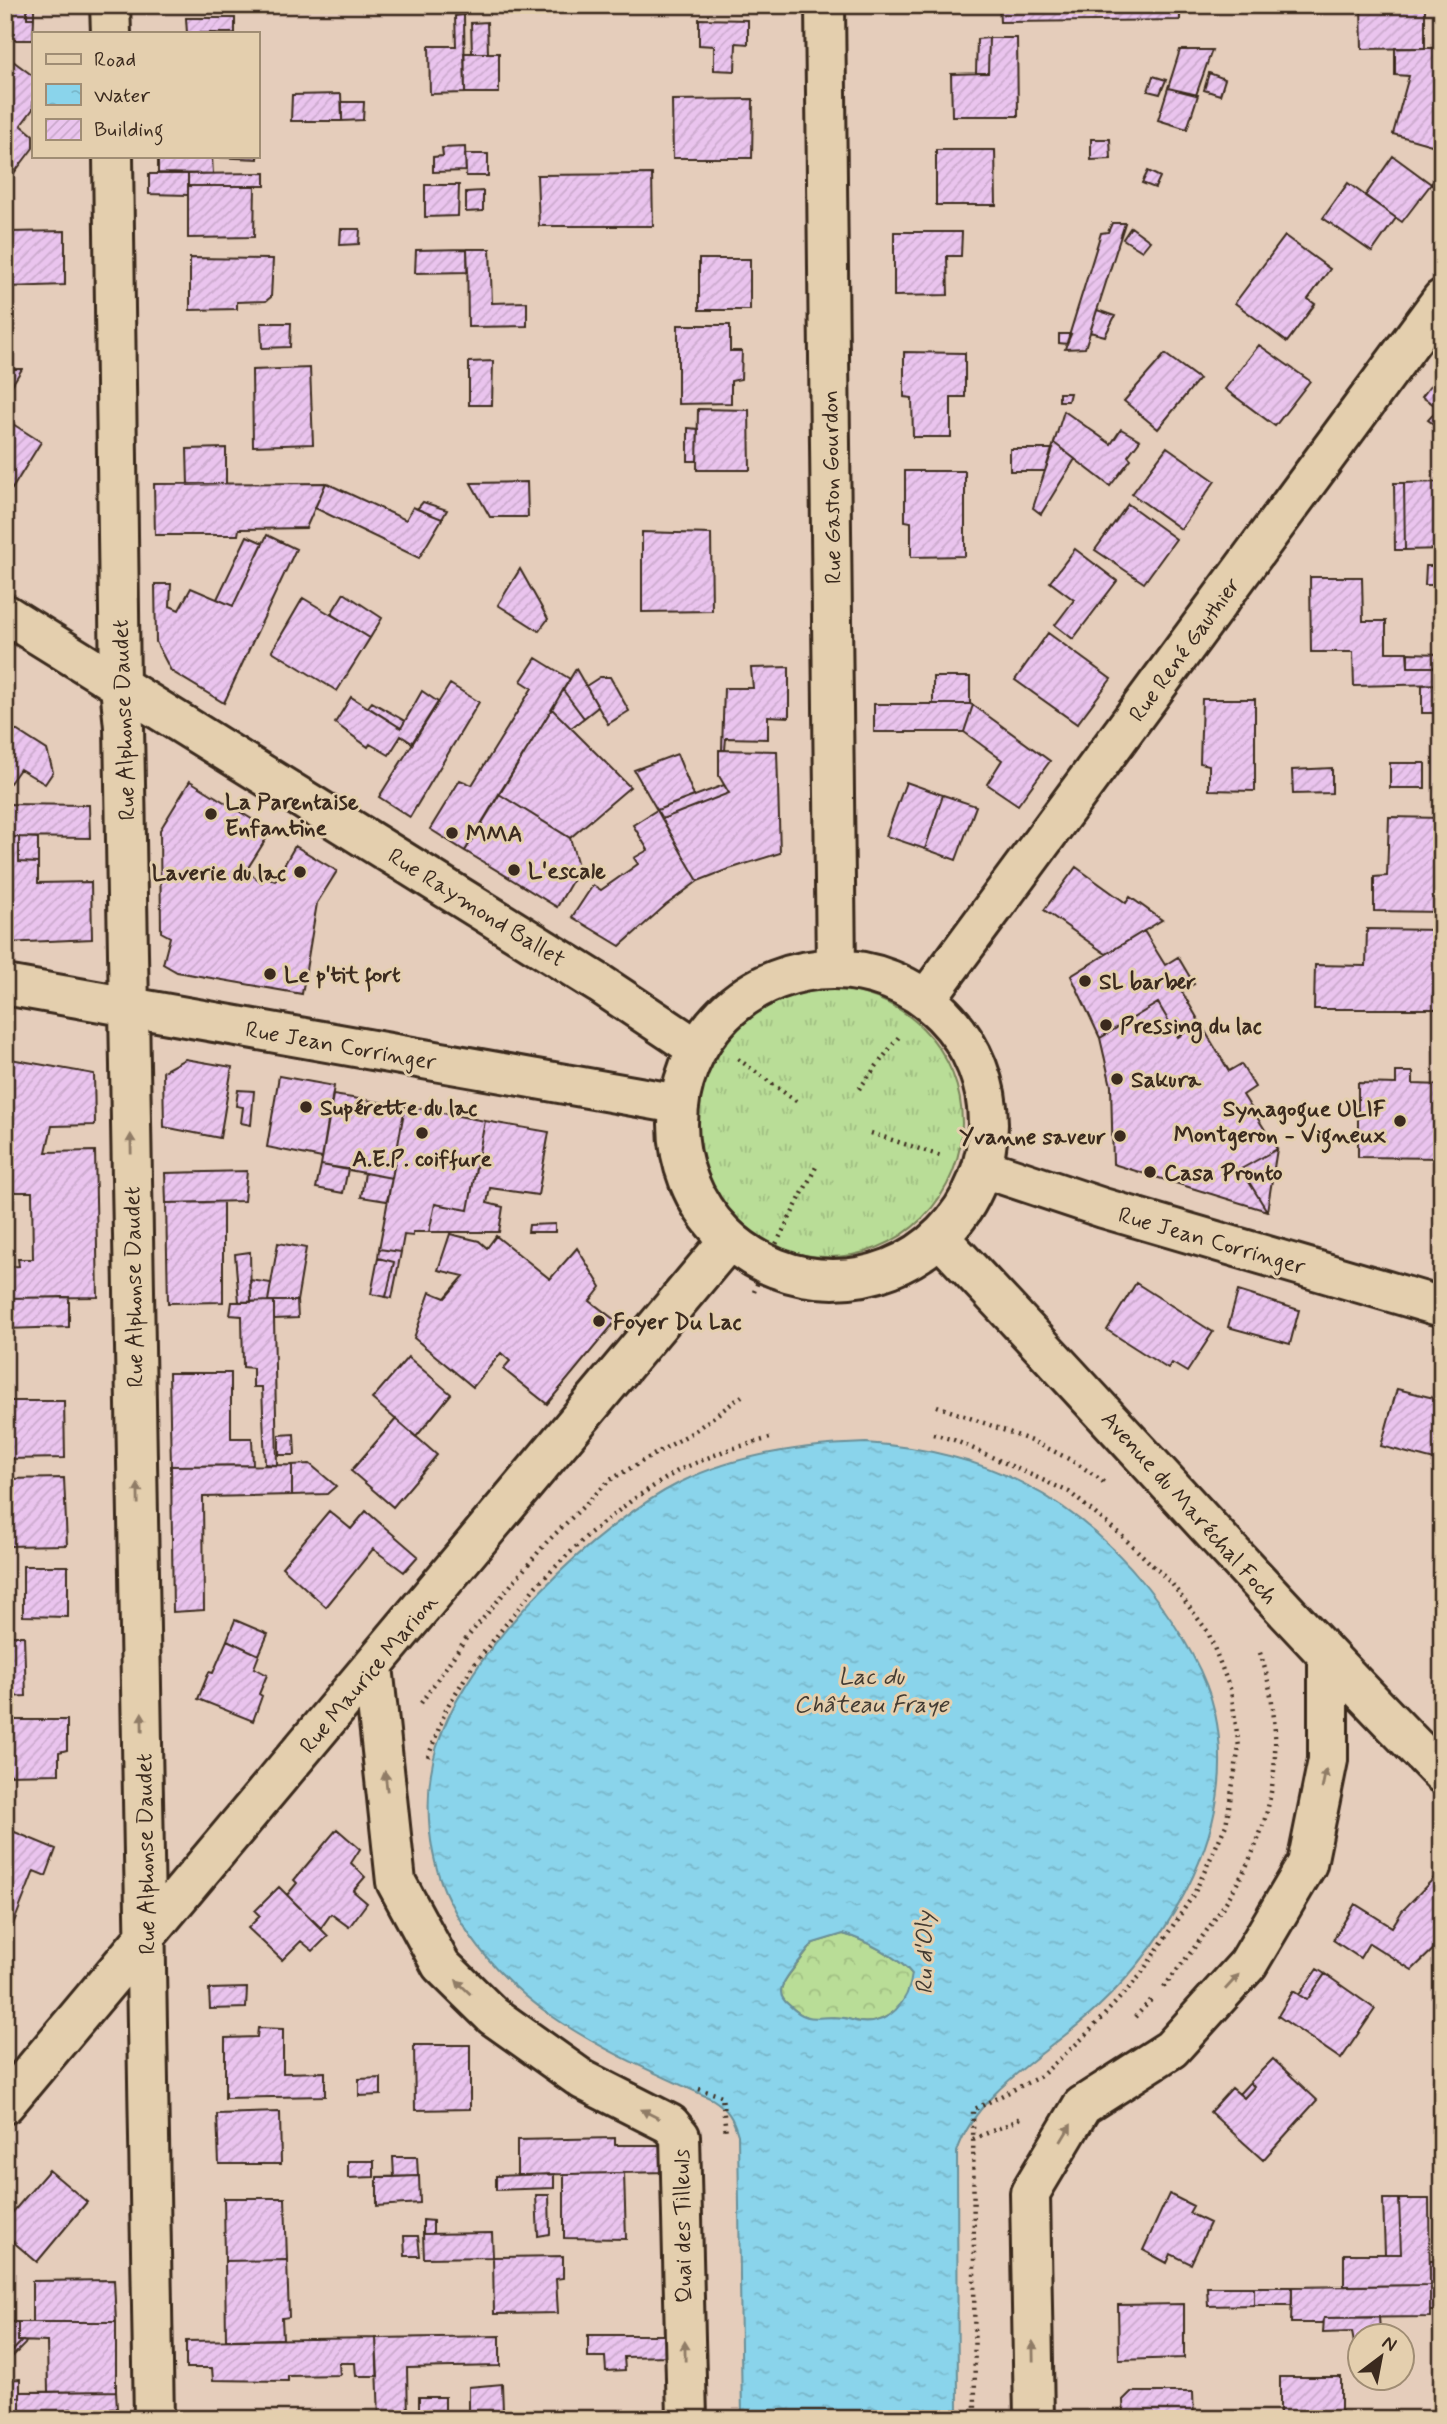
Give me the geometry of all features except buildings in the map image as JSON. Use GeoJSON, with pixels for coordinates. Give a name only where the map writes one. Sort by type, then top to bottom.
{"type":"FeatureCollection","features":[{"type":"Feature","properties":{"kind":"street"},"geometry":{"type":"LineString","coordinates":[[110,5],[111,32]]}},
{"type":"Feature","properties":{"kind":"street","name":"Rue Gaston Gourdon"},"geometry":{"type":"LineString","coordinates":[[825,5],[836,968]]}},
{"type":"Feature","properties":{"kind":"street","name":"Rue Alphonse Daudet"},"geometry":{"type":"LineString","coordinates":[[113,158],[120,686],[124,727],[154,2419]]}},
{"type":"Feature","properties":{"kind":"street","name":"Rue René Gauthier"},"geometry":{"type":"LineString","coordinates":[[917,1012],[1442,299]]}},
{"type":"Feature","properties":{"kind":"street","name":"Rue Raymond Ballet"},"geometry":{"type":"LineString","coordinates":[[5,614],[600,984],[714,1051]]}},
{"type":"Feature","properties":{"kind":"street"},"geometry":{"type":"LineString","coordinates":[[836,968],[884,977],[917,1012],[960,1033],[981,1075],[989,1121],[980,1174],[966,1206],[940,1238],[902,1265],[858,1278],[760,1278],[697,1201],[680,1154],[678,1104],[685,1075],[714,1051],[721,1015],[755,989],[794,973],[836,968]]}},
{"type":"Feature","properties":{"kind":"street","name":"Rue Jean Corringer"},"geometry":{"type":"LineString","coordinates":[[5,985],[678,1104]]}},
{"type":"Feature","properties":{"kind":"street","name":"Rue Jean Corringer"},"geometry":{"type":"LineString","coordinates":[[980,1174],[1442,1307]]}},
{"type":"Feature","properties":{"kind":"street","name":"Avenue du Maréchal Foch"},"geometry":{"type":"LineString","coordinates":[[940,1238],[1328,1659],[1442,1774]]}},
{"type":"Feature","properties":{"kind":"street","name":"Rue Maurice Marion"},"geometry":{"type":"LineString","coordinates":[[5,2105],[730,1240]]}},
{"type":"Feature","properties":{"kind":"street"},"geometry":{"type":"LineString","coordinates":[[1034,2419],[1030,2193],[1083,2106],[1171,2049],[1248,1964],[1307,1864],[1328,1760],[1328,1659]]}},
{"type":"Feature","properties":{"kind":"street","name":"Quai des Tilleuls"},"geometry":{"type":"LineString","coordinates":[[373,1666],[396,1882],[441,1965],[493,2016],[583,2080],[670,2124],[680,2136],[687,2419]]}},
{"type":"Feature","properties":{"kind":"path"},"geometry":{"type":"LineString","coordinates":[[859,1089],[917,1012]]}},
{"type":"Feature","properties":{"kind":"path"},"geometry":{"type":"LineString","coordinates":[[714,1051],[796,1101]]}},
{"type":"Feature","properties":{"kind":"path"},"geometry":{"type":"LineString","coordinates":[[871,1133],[965,1163],[980,1174]]}},
{"type":"Feature","properties":{"kind":"path"},"geometry":{"type":"LineString","coordinates":[[760,1278],[817,1165]]}},
{"type":"Feature","properties":{"kind":"path"},"geometry":{"type":"LineString","coordinates":[[419,1706],[465,1640],[546,1543],[610,1479],[693,1432],[742,1396]]}},
{"type":"Feature","properties":{"kind":"path"},"geometry":{"type":"LineString","coordinates":[[937,1406],[1047,1448],[1093,1474],[1112,1490]]}},
{"type":"Feature","properties":{"kind":"path"},"geometry":{"type":"LineString","coordinates":[[933,1434],[954,1440],[1069,1492],[1121,1535],[1172,1584],[1208,1632],[1231,1691],[1238,1747],[1226,1825],[1194,1894],[1139,1977],[1084,2037],[1041,2076],[973,2110],[975,2419]]}},
{"type":"Feature","properties":{"kind":"path"},"geometry":{"type":"LineString","coordinates":[[425,1765],[447,1707],[472,1667],[536,1586],[589,1534],[632,1500],[679,1470],[724,1451],[769,1437]]}},
{"type":"Feature","properties":{"kind":"path"},"geometry":{"type":"LineString","coordinates":[[1128,2025],[1165,1986],[1203,1935],[1238,1881],[1262,1828],[1276,1759],[1274,1714],[1260,1652],[1254,1642]]}},
{"type":"Feature","properties":{"kind":"path"},"geometry":{"type":"LineString","coordinates":[[698,2089],[722,2096],[726,2147]]}},
{"type":"Feature","properties":{"kind":"path"},"geometry":{"type":"LineString","coordinates":[[973,2139],[1026,2114]]}},
{"type":"Feature","properties":{"kind":"green space"},"geometry":{"type":"Polygon","coordinates":[[[828,989],[879,999],[923,1028],[952,1072],[962,1123],[952,1174],[923,1218],[879,1247],[828,1257],[777,1247],[733,1218],[704,1174],[694,1123],[704,1072],[733,1028],[777,999],[828,989]]]}},
{"type":"Feature","properties":{"kind":"green space"},"geometry":{"type":"Polygon","coordinates":[[[843,1934],[881,1950],[912,1974],[908,1995],[900,2007],[888,2016],[866,2022],[834,2017],[809,2018],[796,2011],[782,1998],[785,1981],[813,1943],[843,1934]]]}},
{"type":"Feature","properties":{"kind":"water","name":"Lac du Château Fraye"},"geometry":{"type":"Polygon","coordinates":[[[866,1443],[909,1448],[988,1468],[1057,1503],[1089,1527],[1148,1588],[1188,1647],[1210,1696],[1220,1755],[1217,1796],[1208,1837],[1193,1876],[1174,1913],[1124,1981],[1077,2026],[997,2091],[980,2110],[957,2152],[958,2419],[742,2419],[738,2135],[732,2119],[722,2106],[712,2099],[597,2044],[529,1999],[499,1971],[472,1938],[441,1881],[431,1840],[431,1774],[441,1735],[457,1700],[480,1663],[541,1590],[612,1527],[647,1501],[681,1482],[702,1472],[748,1458],[866,1443]],[[843,1934],[813,1943],[789,1974],[781,1994],[796,2011],[815,2018],[835,2017],[870,2022],[889,2016],[902,2002],[912,1974],[890,1956],[843,1934]]]}},
{"type":"Feature","properties":{"kind":"place","name":"La Parentaise Enfantine"},"geometry":{"type":"Point","coordinates":[211,814]}},
{"type":"Feature","properties":{"kind":"place","name":"MMA"},"geometry":{"type":"Point","coordinates":[452,833]}},
{"type":"Feature","properties":{"kind":"place","name":"L'escale"},"geometry":{"type":"Point","coordinates":[514,870]}},
{"type":"Feature","properties":{"kind":"place","name":"Laverie du lac"},"geometry":{"type":"Point","coordinates":[300,872]}},
{"type":"Feature","properties":{"kind":"place","name":"Le p'tit fort"},"geometry":{"type":"Point","coordinates":[270,974]}},
{"type":"Feature","properties":{"kind":"place","name":"SL barber"},"geometry":{"type":"Point","coordinates":[1085,981]}},
{"type":"Feature","properties":{"kind":"place","name":"Pressing du lac"},"geometry":{"type":"Point","coordinates":[1106,1025]}},
{"type":"Feature","properties":{"kind":"place","name":"Sakura"},"geometry":{"type":"Point","coordinates":[1117,1079]}},
{"type":"Feature","properties":{"kind":"place","name":"Supérette du lac"},"geometry":{"type":"Point","coordinates":[306,1107]}},
{"type":"Feature","properties":{"kind":"place","name":"Synagogue ULIF Montgeron - Vigneux"},"geometry":{"type":"Point","coordinates":[1400,1121]}},
{"type":"Feature","properties":{"kind":"place","name":"A.E.P. coiffure"},"geometry":{"type":"Point","coordinates":[422,1133]}},
{"type":"Feature","properties":{"kind":"place","name":"Yvanne saveur"},"geometry":{"type":"Point","coordinates":[1120,1136]}},
{"type":"Feature","properties":{"kind":"place","name":"Casa Pronto"},"geometry":{"type":"Point","coordinates":[1150,1172]}},
{"type":"Feature","properties":{"kind":"place","name":"Foyer Du Lac"},"geometry":{"type":"Point","coordinates":[599,1321]}},
{"type":"Feature","properties":{"kind":"water label","name":"Ru d'Oly"},"geometry":{"type":"Point","coordinates":[924,1953]}}]}
